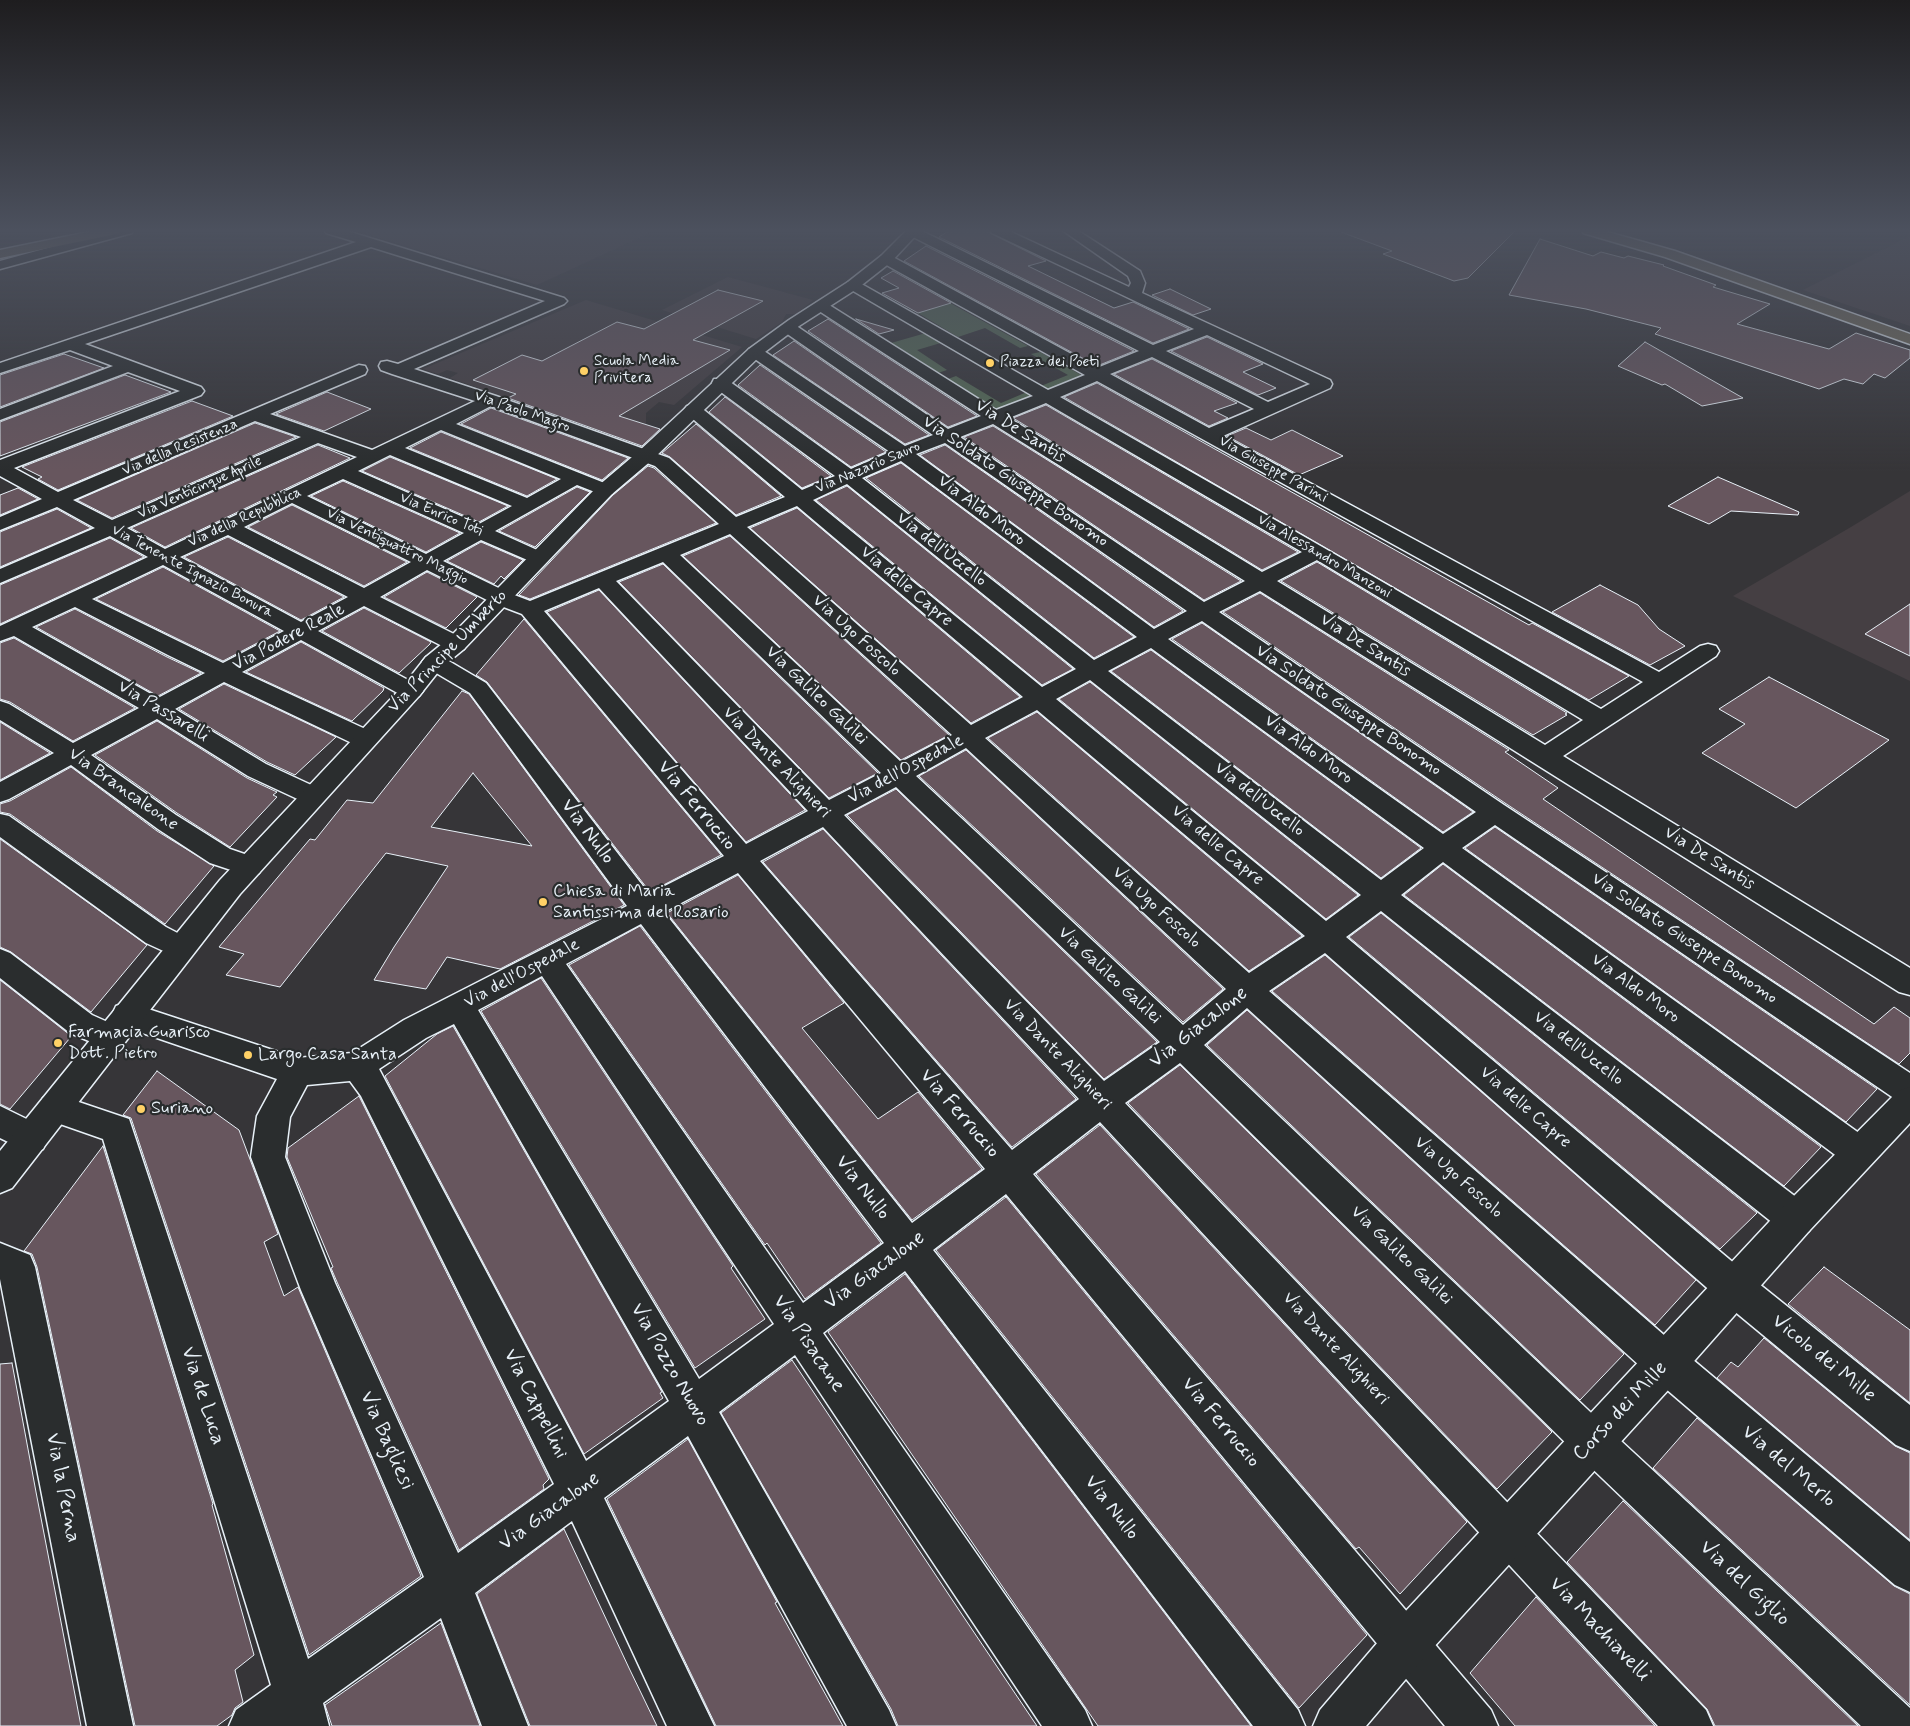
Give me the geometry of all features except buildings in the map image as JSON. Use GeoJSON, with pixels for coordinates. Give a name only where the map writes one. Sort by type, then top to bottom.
{"type":"FeatureCollection","features":[{"type":"Feature","properties":{"kind":"main road"},"geometry":{"type":"LineString","coordinates":[[1830,311],[1910,339]]}},
{"type":"Feature","properties":{"kind":"main road"},"geometry":{"type":"LineString","coordinates":[[1849,311],[1910,332]]}},
{"type":"Feature","properties":{"kind":"street"},"geometry":{"type":"LineString","coordinates":[[0,368],[169,311]]}},
{"type":"Feature","properties":{"kind":"street","name":"Via Paolo Magro"},"geometry":{"type":"LineString","coordinates":[[535,311],[392,368],[490,400],[645,456]]}},
{"type":"Feature","properties":{"kind":"street","name":"Via Principe Umberto"},"geometry":{"type":"LineString","coordinates":[[0,1177],[119,1026],[169,942],[230,887],[445,653],[515,604],[539,558],[605,490],[645,456],[720,383],[755,352],[814,311]]}},
{"type":"Feature","properties":{"kind":"street","name":"Via De Santis"},"geometry":{"type":"LineString","coordinates":[[828,311],[995,417],[1910,983]]}},
{"type":"Feature","properties":{"kind":"street"},"geometry":{"type":"LineString","coordinates":[[897,311],[1046,396]]}},
{"type":"Feature","properties":{"kind":"street","name":"Via Giuseppe Parini"},"geometry":{"type":"LineString","coordinates":[[980,311],[1660,682]]}},
{"type":"Feature","properties":{"kind":"street"},"geometry":{"type":"LineString","coordinates":[[1073,311],[1268,409]]}},
{"type":"Feature","properties":{"kind":"street"},"geometry":{"type":"LineString","coordinates":[[1169,311],[1324,384],[1209,435]]}},
{"type":"Feature","properties":{"kind":"street","name":"Via Soldato Giuseppe Bonomo"},"geometry":{"type":"LineString","coordinates":[[789,328],[1495,812],[1910,1091]]}},
{"type":"Feature","properties":{"kind":"street","name":"Via Nazario Sauro"},"geometry":{"type":"LineString","coordinates":[[515,604],[602,579],[733,526],[947,435],[1089,380],[1096,374],[1207,329]]}},
{"type":"Feature","properties":{"kind":"street"},"geometry":{"type":"LineString","coordinates":[[0,467],[195,391],[70,344]]}},
{"type":"Feature","properties":{"kind":"street","name":"Via Aldo Moro"},"geometry":{"type":"LineString","coordinates":[[755,352],[903,453],[1153,639],[1444,848],[1858,1152]]}},
{"type":"Feature","properties":{"kind":"street"},"geometry":{"type":"LineString","coordinates":[[0,415],[128,366]]}},
{"type":"Feature","properties":{"kind":"street","name":"Via della Resistenza"},"geometry":{"type":"LineString","coordinates":[[0,524],[359,370]]}},
{"type":"Feature","properties":{"kind":"street","name":"Via dell'Uccello"},"geometry":{"type":"LineString","coordinates":[[720,383],[848,476],[1092,670],[1796,1219]]}},
{"type":"Feature","properties":{"kind":"street","name":"Via Alessandro Manzoni"},"geometry":{"type":"LineString","coordinates":[[1046,396],[1317,552],[1601,720]]}},
{"type":"Feature","properties":{"kind":"street","name":"Via della Repubblica"},"geometry":{"type":"LineString","coordinates":[[7,630],[373,458],[490,400]]}},
{"type":"Feature","properties":{"kind":"street","name":"Via delle Capre"},"geometry":{"type":"LineString","coordinates":[[694,410],[1326,937],[1735,1288]]}},
{"type":"Feature","properties":{"kind":"street"},"geometry":{"type":"LineString","coordinates":[[255,415],[373,458]]}},
{"type":"Feature","properties":{"kind":"street"},"geometry":{"type":"LineString","coordinates":[[442,424],[605,490]]}},
{"type":"Feature","properties":{"kind":"street","name":"Via Venticinque Aprile"},"geometry":{"type":"LineString","coordinates":[[0,577],[317,437]]}},
{"type":"Feature","properties":{"kind":"street"},"geometry":{"type":"LineString","coordinates":[[391,449],[528,505]]}},
{"type":"Feature","properties":{"kind":"street","name":"Via Ugo Foscolo"},"geometry":{"type":"LineString","coordinates":[[645,456],[662,462],[968,736],[1247,990],[1666,1363]]}},
{"type":"Feature","properties":{"kind":"street","name":"Via Tenente Ignazio Bonura"},"geometry":{"type":"LineString","coordinates":[[0,467],[411,692]]}},
{"type":"Feature","properties":{"kind":"street","name":"Via Enrico Toti"},"geometry":{"type":"LineString","coordinates":[[343,472],[539,558]]}},
{"type":"Feature","properties":{"kind":"street","name":"Via Podere Reale"},"geometry":{"type":"LineString","coordinates":[[0,793],[364,597],[576,478]]}},
{"type":"Feature","properties":{"kind":"street","name":"Via Ventiquattro Maggio"},"geometry":{"type":"LineString","coordinates":[[292,496],[515,604]]}},
{"type":"Feature","properties":{"kind":"street","name":"Via Nullo"},"geometry":{"type":"LineString","coordinates":[[228,527],[364,597],[445,653],[478,688],[646,909],[1282,1726]]}},
{"type":"Feature","properties":{"kind":"street","name":"Via dell'Ospedale"},"geometry":{"type":"LineString","coordinates":[[365,1076],[415,1029],[741,859],[968,736],[1040,700],[1092,670],[1317,552]]}},
{"type":"Feature","properties":{"kind":"street","name":"Via Galileo Galilei"},"geometry":{"type":"LineString","coordinates":[[666,553],[1182,1044],[1593,1442]]}},
{"type":"Feature","properties":{"kind":"street","name":"Via Dante Alighieri"},"geometry":{"type":"LineString","coordinates":[[602,579],[824,813],[1102,1100],[1508,1534]]}},
{"type":"Feature","properties":{"kind":"street"},"geometry":{"type":"LineString","coordinates":[[75,599],[176,650],[365,740]]}},
{"type":"Feature","properties":{"kind":"street","name":"Via Ferruccio"},"geometry":{"type":"LineString","coordinates":[[515,604],[741,859],[1009,1172],[1475,1726]]}},
{"type":"Feature","properties":{"kind":"street","name":"Via Passarelli"},"geometry":{"type":"LineString","coordinates":[[7,630],[158,708],[257,770],[312,796]]}},
{"type":"Feature","properties":{"kind":"street"},"geometry":{"type":"LineString","coordinates":[[1544,757],[1708,651]]}},
{"type":"Feature","properties":{"kind":"street","name":"Via Brancaleone"},"geometry":{"type":"LineString","coordinates":[[0,709],[73,754],[167,822],[220,856],[249,866]]}},
{"type":"Feature","properties":{"kind":"street","name":"Via Giacalone"},"geometry":{"type":"LineString","coordinates":[[252,1726],[301,1710],[450,1585],[694,1407],[1009,1172],[1102,1100],[1182,1044],[1247,990],[1326,937],[1495,812]]}},
{"type":"Feature","properties":{"kind":"street"},"geometry":{"type":"LineString","coordinates":[[0,824],[169,942]]}},
{"type":"Feature","properties":{"kind":"street"},"geometry":{"type":"LineString","coordinates":[[0,961],[81,1024],[119,1026],[297,1072],[323,1071],[365,1076]]}},
{"type":"Feature","properties":{"kind":"street","name":"Via Pisacane"},"geometry":{"type":"LineString","coordinates":[[548,961],[1069,1726]]}},
{"type":"Feature","properties":{"kind":"street","name":"Via Pozzo Nuovo"},"geometry":{"type":"LineString","coordinates":[[460,1007],[694,1407],[873,1726]]}},
{"type":"Feature","properties":{"kind":"street","name":"Via Bagliesi"},"geometry":{"type":"LineString","coordinates":[[297,1072],[274,1116],[268,1157],[319,1290],[450,1585],[505,1726]]}},
{"type":"Feature","properties":{"kind":"street","name":"Via Cappellini"},"geometry":{"type":"LineString","coordinates":[[365,1076],[579,1490],[691,1726]]}},
{"type":"Feature","properties":{"kind":"street","name":"Corso dei Mille"},"geometry":{"type":"LineString","coordinates":[[1336,1726],[1406,1644],[1735,1288],[1796,1219],[1858,1152],[1910,1101]]}},
{"type":"Feature","properties":{"kind":"street","name":"Via de Luca"},"geometry":{"type":"LineString","coordinates":[[55,1108],[117,1129],[301,1710]]}},
{"type":"Feature","properties":{"kind":"street"},"geometry":{"type":"LineString","coordinates":[[0,1121],[31,1138]]}},
{"type":"Feature","properties":{"kind":"street","name":"Via la Perna"},"geometry":{"type":"LineString","coordinates":[[0,1262],[17,1267],[110,1726]]}},
{"type":"Feature","properties":{"kind":"street","name":"Vicolo dei Mille"},"geometry":{"type":"LineString","coordinates":[[1735,1288],[1910,1431]]}},
{"type":"Feature","properties":{"kind":"street","name":"Via del Merlo"},"geometry":{"type":"LineString","coordinates":[[1666,1363],[1910,1570]]}},
{"type":"Feature","properties":{"kind":"street","name":"Via del Giglio"},"geometry":{"type":"LineString","coordinates":[[1593,1442],[1895,1726]]}},
{"type":"Feature","properties":{"kind":"street","name":"Via Machiavelli"},"geometry":{"type":"LineString","coordinates":[[1508,1534],[1690,1726]]}},
{"type":"Feature","properties":{"kind":"shaded area","name":"Scuola Media Privitera"},"geometry":{"type":"Polygon","coordinates":[[[561,311],[621,311],[742,347],[674,405],[659,402],[646,413],[646,426],[632,441],[450,378],[458,373],[447,370],[438,374],[423,369],[561,311]]]}},
{"type":"Feature","properties":{"kind":"shaded area"},"geometry":{"type":"Polygon","coordinates":[[[664,311],[800,311],[796,314],[786,314],[782,322],[756,339],[664,311]]]}},
{"type":"Feature","properties":{"kind":"shaded area"},"geometry":{"type":"Polygon","coordinates":[[[1864,311],[1910,311],[1910,326],[1864,311]]]}},
{"type":"Feature","properties":{"kind":"shaded area"},"geometry":{"type":"Polygon","coordinates":[[[1910,491],[1910,681],[1733,596],[1851,527],[1910,491]]]}},
{"type":"Feature","properties":{"kind":"green space"},"geometry":{"type":"Polygon","coordinates":[[[914,311],[964,311],[1028,346],[1020,348],[985,328],[958,337],[914,311]]]}},
{"type":"Feature","properties":{"kind":"green space"},"geometry":{"type":"Polygon","coordinates":[[[926,333],[944,342],[917,350],[947,370],[938,373],[891,343],[926,333]]]}},
{"type":"Feature","properties":{"kind":"green space"},"geometry":{"type":"Polygon","coordinates":[[[1040,352],[1083,376],[1050,390],[1041,386],[1068,375],[1031,354],[1040,352]]]}},
{"type":"Feature","properties":{"kind":"green space"},"geometry":{"type":"Polygon","coordinates":[[[956,376],[1001,403],[1027,392],[1035,396],[999,411],[948,379],[956,376]]]}},
{"type":"Feature","properties":{"kind":"place","name":"Piazza dei Poeti"},"geometry":{"type":"Point","coordinates":[990,363]}},
{"type":"Feature","properties":{"kind":"place","name":"Scuola Media Privitera"},"geometry":{"type":"Point","coordinates":[584,371]}},
{"type":"Feature","properties":{"kind":"place","name":"Chiesa di Maria Santissima del Rosario"},"geometry":{"type":"Point","coordinates":[543,902]}},
{"type":"Feature","properties":{"kind":"place","name":"Farmacia Guarisco Dott. Pietro"},"geometry":{"type":"Point","coordinates":[58,1043]}},
{"type":"Feature","properties":{"kind":"place","name":"Largo Casa Santa"},"geometry":{"type":"Point","coordinates":[248,1055]}},
{"type":"Feature","properties":{"kind":"place","name":"Suriano"},"geometry":{"type":"Point","coordinates":[141,1109]}}]}
